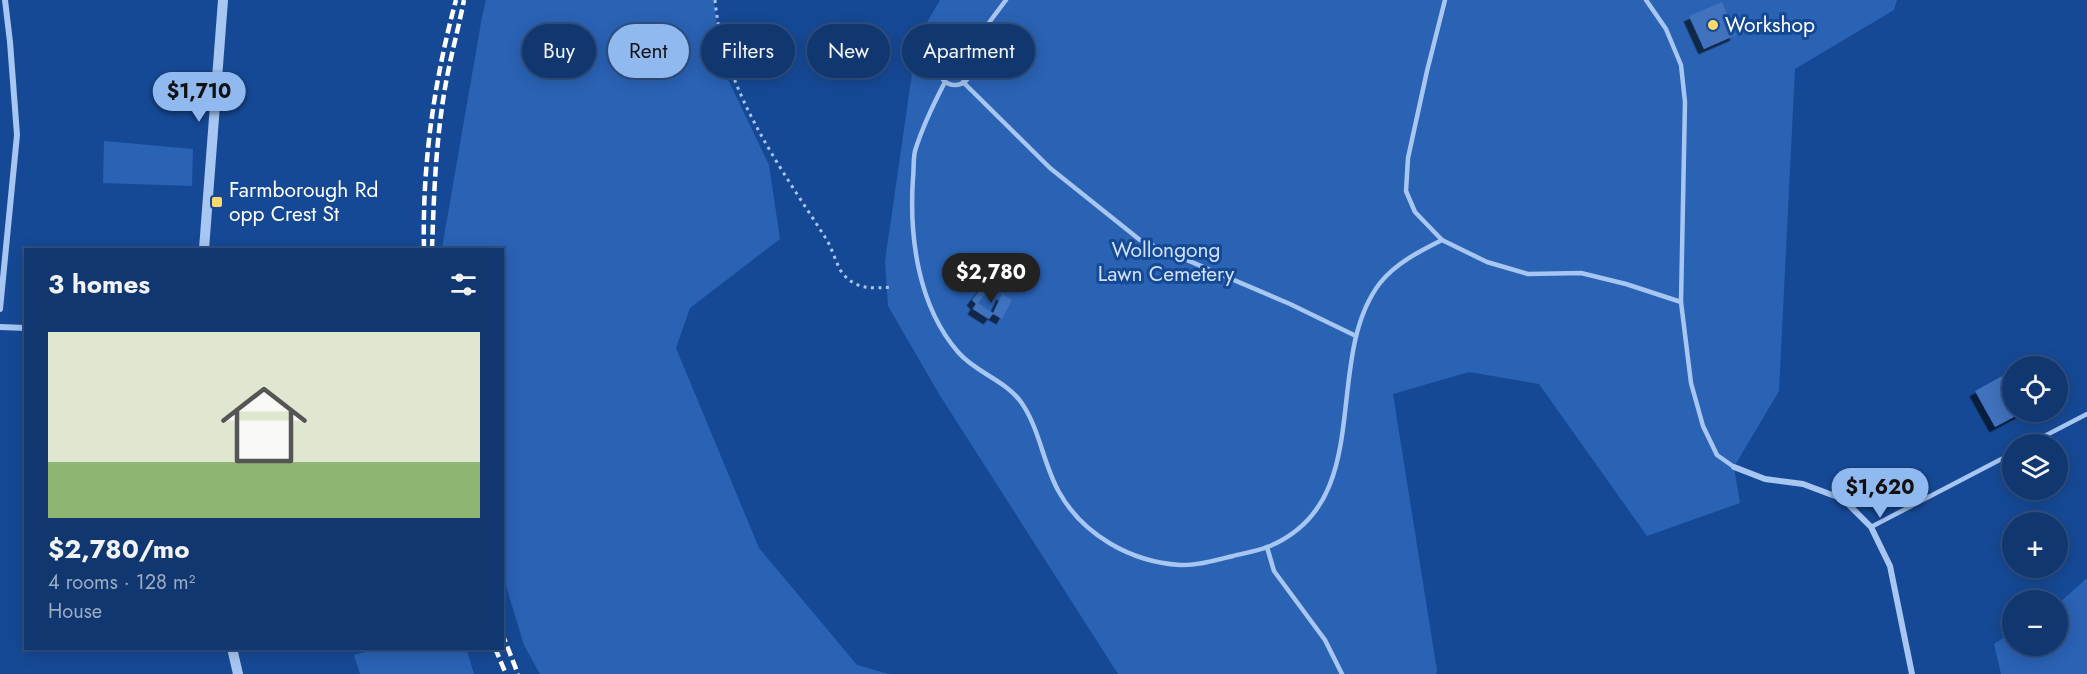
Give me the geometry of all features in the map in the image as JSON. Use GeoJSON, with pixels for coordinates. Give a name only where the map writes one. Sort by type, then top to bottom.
{"type":"FeatureCollection","features":[{"type":"Feature","properties":{"kind":"street"},"geometry":{"type":"LineString","coordinates":[[0,309],[17,135],[10,42],[4,0]]}},
{"type":"Feature","properties":{"kind":"street"},"geometry":{"type":"LineString","coordinates":[[204,248],[223,0]]}},
{"type":"Feature","properties":{"kind":"street"},"geometry":{"type":"LineString","coordinates":[[0,327],[24,328]]}},
{"type":"Feature","properties":{"kind":"street"},"geometry":{"type":"LineString","coordinates":[[1734,467],[1765,479],[1803,484],[1843,499],[1871,527],[1890,566],[1912,674]]}},
{"type":"Feature","properties":{"kind":"street"},"geometry":{"type":"LineString","coordinates":[[232,650],[238,674]]}},
{"type":"Feature","properties":{"kind":"lane"},"geometry":{"type":"LineString","coordinates":[[988,24],[1006,0]]}},
{"type":"Feature","properties":{"kind":"lane"},"geometry":{"type":"LineString","coordinates":[[1445,0],[1408,158],[1406,191],[1415,212],[1442,240],[1487,262],[1528,274],[1581,273],[1626,284],[1681,303]]}},
{"type":"Feature","properties":{"kind":"lane"},"geometry":{"type":"LineString","coordinates":[[1646,0],[1666,29],[1681,65],[1685,102],[1681,303],[1691,383],[1703,426],[1717,455],[1734,467]]}},
{"type":"Feature","properties":{"kind":"lane"},"geometry":{"type":"LineString","coordinates":[[943,78],[945,82]]}},
{"type":"Feature","properties":{"kind":"lane"},"geometry":{"type":"LineString","coordinates":[[945,82],[957,84],[967,78]]}},
{"type":"Feature","properties":{"kind":"lane"},"geometry":{"type":"LineString","coordinates":[[945,82],[935,100],[915,153],[911,200],[913,235],[920,272],[931,307],[944,334],[961,355],[983,373],[1005,386],[1022,403],[1035,430],[1058,491],[1069,507],[1100,537],[1132,555],[1181,565],[1204,562],[1268,547],[1295,531],[1308,519],[1320,505],[1332,478],[1342,443],[1356,336],[1371,300],[1381,282],[1408,258],[1442,240]]}},
{"type":"Feature","properties":{"kind":"lane"},"geometry":{"type":"LineString","coordinates":[[963,82],[1050,168],[1140,240],[1290,304],[1356,336]]}},
{"type":"Feature","properties":{"kind":"lane"},"geometry":{"type":"LineString","coordinates":[[2048,434],[2087,414]]}},
{"type":"Feature","properties":{"kind":"lane"},"geometry":{"type":"LineString","coordinates":[[1871,527],[2002,459]]}},
{"type":"Feature","properties":{"kind":"lane"},"geometry":{"type":"LineString","coordinates":[[1268,547],[1274,571],[1324,640],[1342,674]]}},
{"type":"Feature","properties":{"kind":"path"},"geometry":{"type":"LineString","coordinates":[[716,0],[726,58],[744,101],[766,146],[832,247],[842,274],[864,289],[893,287]]}},
{"type":"Feature","properties":{"kind":"green space"},"geometry":{"type":"Polygon","coordinates":[[[486,0],[714,0],[717,24],[701,24],[701,78],[727,78],[769,165],[780,239],[690,308],[676,348],[759,548],[857,665],[889,674],[540,674],[524,645],[504,579],[504,248],[442,248],[486,0]]]}},
{"type":"Feature","properties":{"kind":"green space","name":"Wollongong Lawn Cemetery"},"geometry":{"type":"Polygon","coordinates":[[[940,0],[1897,0],[1894,10],[1795,69],[1779,391],[1734,467],[1740,503],[1647,536],[1539,384],[1469,372],[1393,394],[1436,674],[1118,674],[939,394],[888,306],[885,261],[911,78],[1035,78],[1035,24],[926,24],[940,0]]]}},
{"type":"Feature","properties":{"kind":"green space"},"geometry":{"type":"Polygon","coordinates":[[[104,141],[193,149],[192,186],[103,183],[104,141]]]}},
{"type":"Feature","properties":{"kind":"green space"},"geometry":{"type":"Polygon","coordinates":[[[2087,578],[2087,674],[2001,674],[1994,644],[2002,639],[2002,656],[2068,656],[2068,595],[2087,578]]]}},
{"type":"Feature","properties":{"kind":"green space"},"geometry":{"type":"Polygon","coordinates":[[[373,650],[467,650],[474,674],[360,674],[354,655],[373,650]]]}},
{"type":"Feature","properties":{"kind":"building","name":"Workshop"},"geometry":{"type":"Polygon","coordinates":[[[1722,2],[1736,35],[1704,49],[1689,16],[1722,2]]]}},
{"type":"Feature","properties":{"kind":"building"},"geometry":{"type":"Polygon","coordinates":[[[986,283],[991,287],[978,303],[993,313],[1002,294],[1012,300],[1002,319],[993,314],[989,319],[973,309],[976,304],[972,300],[986,283]]]}},
{"type":"Feature","properties":{"kind":"building"},"geometry":{"type":"Polygon","coordinates":[[[2002,376],[2002,422],[2004,422],[1995,427],[1975,391],[2002,376]]]}},
{"type":"Feature","properties":{"kind":"railway"},"geometry":{"type":"LineString","coordinates":[[424,248],[425,186],[431,123],[441,61],[456,0]]}},
{"type":"Feature","properties":{"kind":"railway"},"geometry":{"type":"LineString","coordinates":[[432,248],[440,120],[464,0]]}},
{"type":"Feature","properties":{"kind":"railway"},"geometry":{"type":"LineString","coordinates":[[504,638],[518,674]]}},
{"type":"Feature","properties":{"kind":"railway"},"geometry":{"type":"LineString","coordinates":[[496,650],[506,674]]}},
{"type":"Feature","properties":{"kind":"place","name":"Workshop"},"geometry":{"type":"Point","coordinates":[1713,25]}},
{"type":"Feature","properties":{"kind":"place","name":"Farmborough Rd opp Crest St"},"geometry":{"type":"Point","coordinates":[217,202]}}]}
